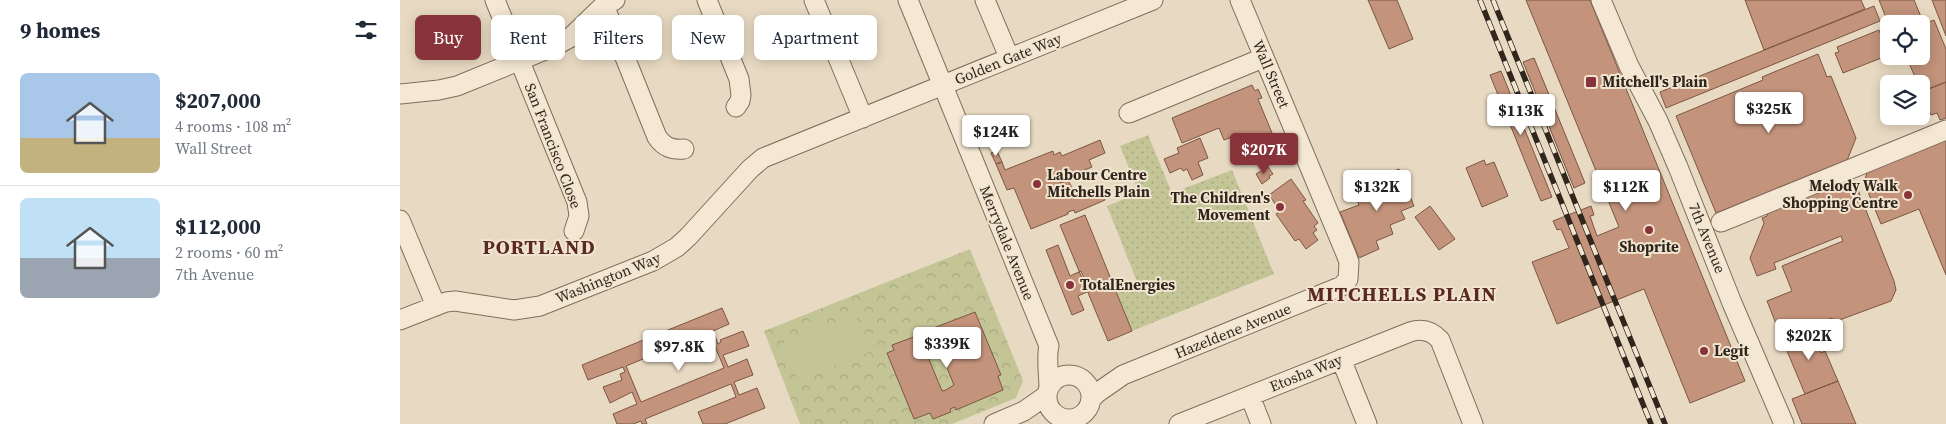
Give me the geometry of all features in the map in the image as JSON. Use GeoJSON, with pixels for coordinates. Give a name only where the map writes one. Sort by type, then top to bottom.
{"type":"FeatureCollection","features":[{"type":"Feature","properties":{"kind":"street","name":"San Francisco Close"},"geometry":{"type":"LineString","coordinates":[[495,0],[577,202],[579,216],[574,231]]}},
{"type":"Feature","properties":{"kind":"street"},"geometry":{"type":"LineString","coordinates":[[708,0],[739,79],[741,94],[740,101],[736,107]]}},
{"type":"Feature","properties":{"kind":"street"},"geometry":{"type":"LineString","coordinates":[[814,0],[863,118]]}},
{"type":"Feature","properties":{"kind":"street","name":"Merrydale Avenue"},"geometry":{"type":"LineString","coordinates":[[908,0],[1049,346],[1047,354],[1049,370],[1048,392]]}},
{"type":"Feature","properties":{"kind":"street"},"geometry":{"type":"LineString","coordinates":[[984,0],[1009,57]]}},
{"type":"Feature","properties":{"kind":"street","name":"Golden Gate Way"},"geometry":{"type":"LineString","coordinates":[[863,118],[1153,0]]}},
{"type":"Feature","properties":{"kind":"street","name":"Wall Street"},"geometry":{"type":"LineString","coordinates":[[1240,0],[1300,140],[1349,262],[1348,279],[1342,286]]}},
{"type":"Feature","properties":{"kind":"street","name":"7th Avenue"},"geometry":{"type":"LineString","coordinates":[[1601,0],[1629,66],[1658,121],[1678,167],[1732,303],[1784,424]]}},
{"type":"Feature","properties":{"kind":"street"},"geometry":{"type":"LineString","coordinates":[[400,94],[452,88],[565,42],[609,3],[657,137],[668,147],[684,149]]}},
{"type":"Feature","properties":{"kind":"street"},"geometry":{"type":"LineString","coordinates":[[1129,113],[1264,58]]}},
{"type":"Feature","properties":{"kind":"street","name":"Washington Way"},"geometry":{"type":"LineString","coordinates":[[400,320],[455,301],[524,310],[540,306],[653,261],[688,238],[750,169],[763,158],[863,118]]}},
{"type":"Feature","properties":{"kind":"street"},"geometry":{"type":"LineString","coordinates":[[1720,222],[1946,130]]}},
{"type":"Feature","properties":{"kind":"street"},"geometry":{"type":"LineString","coordinates":[[400,220],[436,306]]}},
{"type":"Feature","properties":{"kind":"street","name":"Hazeldene Avenue"},"geometry":{"type":"LineString","coordinates":[[1090,410],[1097,393],[1123,375],[1342,286]]}},
{"type":"Feature","properties":{"kind":"street","name":"Etosha Way"},"geometry":{"type":"LineString","coordinates":[[1179,424],[1414,330],[1424,330],[1434,334],[1440,340],[1473,424]]}},
{"type":"Feature","properties":{"kind":"street","name":"Merrydale Avenue"},"geometry":{"type":"LineString","coordinates":[[1049,346],[1056,350],[1068,368],[1081,378]]}},
{"type":"Feature","properties":{"kind":"street"},"geometry":{"type":"LineString","coordinates":[[1340,359],[1367,424]]}},
{"type":"Feature","properties":{"kind":"street","name":"Hazeldene Avenue"},"geometry":{"type":"LineString","coordinates":[[1081,378],[1123,375]]}},
{"type":"Feature","properties":{"kind":"street"},"geometry":{"type":"LineString","coordinates":[[1013,424],[1030,418],[1066,420],[1080,416],[1090,410],[1088,386],[1081,378],[1064,376],[1052,382],[1048,392],[1050,408],[1066,420]]}},
{"type":"Feature","properties":{"kind":"street"},"geometry":{"type":"LineString","coordinates":[[994,424],[1024,411],[1048,392]]}},
{"type":"Feature","properties":{"kind":"street"},"geometry":{"type":"LineString","coordinates":[[1250,396],[1261,424]]}},
{"type":"Feature","properties":{"kind":"green space"},"geometry":{"type":"Polygon","coordinates":[[[1148,135],[1172,193],[1232,170],[1274,274],[1132,331],[1117,293],[1138,284],[1107,206],[1139,193],[1120,146],[1148,135]]]}},
{"type":"Feature","properties":{"kind":"green space"},"geometry":{"type":"Polygon","coordinates":[[[970,249],[1023,381],[1016,398],[952,424],[800,424],[764,331],[970,249]]]}},
{"type":"Feature","properties":{"kind":"green space"},"geometry":{"type":"Polygon","coordinates":[[[855,314],[870,352],[798,381],[783,343],[855,314]]]}},
{"type":"Feature","properties":{"kind":"building"},"geometry":{"type":"Polygon","coordinates":[[[1368,0],[1397,0],[1413,39],[1389,49],[1368,0]]]}},
{"type":"Feature","properties":{"kind":"building","name":"Mitchell's Plain"},"geometry":{"type":"Polygon","coordinates":[[[1526,0],[1590,0],[1745,381],[1690,403],[1644,289],[1557,324],[1532,262],[1569,248],[1561,229],[1557,230],[1553,221],[1591,206],[1594,215],[1590,216],[1597,236],[1619,227],[1526,0]]]}},
{"type":"Feature","properties":{"kind":"building"},"geometry":{"type":"Polygon","coordinates":[[[1745,0],[1861,0],[1865,9],[1764,50],[1745,0]]]}},
{"type":"Feature","properties":{"kind":"building"},"geometry":{"type":"Polygon","coordinates":[[[1879,0],[1914,0],[1920,15],[1885,15],[1879,0]]]}},
{"type":"Feature","properties":{"kind":"building"},"geometry":{"type":"Polygon","coordinates":[[[1932,0],[1946,0],[1946,36],[1932,0]]]}},
{"type":"Feature","properties":{"kind":"building"},"geometry":{"type":"Polygon","coordinates":[[[1874,6],[1880,21],[1666,108],[1660,92],[1874,6]]]}},
{"type":"Feature","properties":{"kind":"building"},"geometry":{"type":"Polygon","coordinates":[[[1934,20],[1946,49],[1946,82],[1930,88],[1930,75],[1914,75],[1910,65],[1930,65],[1930,22],[1934,20]]]}},
{"type":"Feature","properties":{"kind":"building"},"geometry":{"type":"Polygon","coordinates":[[[1879,30],[1880,32],[1880,59],[1843,73],[1835,53],[1839,52],[1837,47],[1879,30]]]}},
{"type":"Feature","properties":{"kind":"building"},"geometry":{"type":"Polygon","coordinates":[[[1818,54],[1827,77],[1831,76],[1856,138],[1844,168],[1822,177],[1820,171],[1716,213],[1676,116],[1763,80],[1762,77],[1818,54]]]}},
{"type":"Feature","properties":{"kind":"building"},"geometry":{"type":"Polygon","coordinates":[[[1534,58],[1585,183],[1574,188],[1523,62],[1534,58]]]}},
{"type":"Feature","properties":{"kind":"building"},"geometry":{"type":"Polygon","coordinates":[[[1501,71],[1552,197],[1541,201],[1490,75],[1501,71]]]}},
{"type":"Feature","properties":{"kind":"building"},"geometry":{"type":"Polygon","coordinates":[[[1946,82],[1946,118],[1940,120],[1937,113],[1931,115],[1930,88],[1946,82]]]}},
{"type":"Feature","properties":{"kind":"building"},"geometry":{"type":"Polygon","coordinates":[[[1252,85],[1255,91],[1258,89],[1262,98],[1258,99],[1272,133],[1242,145],[1238,135],[1224,140],[1219,128],[1182,143],[1172,118],[1252,85]]]}},
{"type":"Feature","properties":{"kind":"building","name":"Melody Walk Shopping Centre"},"geometry":{"type":"Polygon","coordinates":[[[1946,136],[1946,275],[1919,209],[1881,224],[1864,182],[1869,167],[1946,136]]]}},
{"type":"Feature","properties":{"kind":"building"},"geometry":{"type":"Polygon","coordinates":[[[1200,138],[1208,158],[1198,162],[1203,175],[1192,180],[1187,169],[1183,171],[1181,168],[1170,173],[1164,159],[1179,153],[1177,148],[1200,138]]]}},
{"type":"Feature","properties":{"kind":"building","name":"Labour Centre Mitchells Plain"},"geometry":{"type":"Polygon","coordinates":[[[1100,140],[1105,153],[1089,160],[1092,167],[1060,180],[1061,183],[1068,180],[1074,192],[1066,195],[1068,198],[1099,186],[1105,200],[1075,213],[1074,210],[1068,212],[1068,214],[1031,229],[1014,188],[1007,190],[996,164],[1002,162],[1005,170],[1053,151],[1054,155],[1060,152],[1062,156],[1100,140]]]}},
{"type":"Feature","properties":{"kind":"building"},"geometry":{"type":"Polygon","coordinates":[[[997,151],[1002,162],[996,164],[991,153],[997,151]]]}},
{"type":"Feature","properties":{"kind":"building"},"geometry":{"type":"Polygon","coordinates":[[[1484,160],[1486,165],[1494,162],[1508,196],[1482,207],[1466,168],[1484,160]]]}},
{"type":"Feature","properties":{"kind":"building"},"geometry":{"type":"Polygon","coordinates":[[[1268,167],[1273,174],[1262,184],[1256,174],[1268,167]]]}},
{"type":"Feature","properties":{"kind":"building"},"geometry":{"type":"Polygon","coordinates":[[[1399,169],[1414,206],[1401,211],[1405,219],[1390,225],[1393,234],[1376,241],[1379,249],[1359,258],[1340,212],[1359,205],[1356,196],[1373,190],[1369,181],[1399,169]]]}},
{"type":"Feature","properties":{"kind":"building"},"geometry":{"type":"Polygon","coordinates":[[[1291,179],[1306,200],[1303,201],[1318,223],[1314,226],[1317,230],[1313,233],[1318,240],[1306,249],[1299,239],[1295,241],[1276,214],[1280,211],[1269,195],[1291,179]]]}},
{"type":"Feature","properties":{"kind":"building"},"geometry":{"type":"Polygon","coordinates":[[[1843,185],[1858,190],[1896,290],[1891,301],[1834,322],[1832,318],[1823,322],[1824,327],[1812,332],[1810,327],[1782,339],[1767,301],[1792,291],[1782,266],[1843,241],[1841,236],[1774,263],[1776,269],[1757,276],[1750,258],[1764,223],[1762,218],[1767,216],[1770,207],[1822,186],[1825,192],[1843,185]]]}},
{"type":"Feature","properties":{"kind":"building"},"geometry":{"type":"Polygon","coordinates":[[[1430,206],[1455,239],[1439,250],[1415,217],[1430,206]]]}},
{"type":"Feature","properties":{"kind":"building"},"geometry":{"type":"Polygon","coordinates":[[[1085,215],[1132,331],[1108,341],[1060,225],[1085,215]]]}},
{"type":"Feature","properties":{"kind":"building"},"geometry":{"type":"Polygon","coordinates":[[[1058,245],[1070,276],[1081,271],[1089,291],[1078,296],[1084,310],[1072,315],[1046,250],[1058,245]]]}},
{"type":"Feature","properties":{"kind":"building"},"geometry":{"type":"Polygon","coordinates":[[[722,308],[729,324],[713,331],[718,344],[721,342],[720,340],[743,331],[749,346],[723,355],[728,367],[747,359],[753,375],[734,382],[739,395],[757,388],[765,408],[725,424],[703,424],[698,412],[736,397],[731,384],[645,419],[647,424],[642,424],[641,421],[633,424],[617,424],[613,414],[637,404],[632,392],[610,403],[603,387],[622,380],[620,374],[625,372],[623,367],[588,380],[582,365],[722,308]],[[709,332],[626,366],[641,402],[724,368],[709,332]]]}},
{"type":"Feature","properties":{"kind":"building"},"geometry":{"type":"Polygon","coordinates":[[[975,312],[1001,375],[998,376],[1003,390],[956,410],[955,407],[950,409],[951,412],[933,419],[930,413],[914,419],[887,353],[894,350],[892,345],[919,335],[942,391],[946,390],[954,385],[931,329],[975,312]]]}},
{"type":"Feature","properties":{"kind":"building"},"geometry":{"type":"Polygon","coordinates":[[[1810,327],[1821,353],[1825,351],[1838,381],[1805,394],[1782,339],[1810,327]]]}},
{"type":"Feature","properties":{"kind":"building"},"geometry":{"type":"Polygon","coordinates":[[[1838,381],[1856,424],[1802,424],[1792,399],[1838,381]]]}},
{"type":"Feature","properties":{"kind":"railway"},"geometry":{"type":"LineString","coordinates":[[1480,0],[1651,424]]}},
{"type":"Feature","properties":{"kind":"railway"},"geometry":{"type":"LineString","coordinates":[[1493,0],[1665,424]]}},
{"type":"Feature","properties":{"kind":"place","name":"Mitchell's Plain"},"geometry":{"type":"Point","coordinates":[1591,82]}},
{"type":"Feature","properties":{"kind":"place","name":"Labour Centre Mitchells Plain"},"geometry":{"type":"Point","coordinates":[1037,184]}},
{"type":"Feature","properties":{"kind":"place","name":"Melody Walk Shopping Centre"},"geometry":{"type":"Point","coordinates":[1908,195]}},
{"type":"Feature","properties":{"kind":"place","name":"The Children's Movement"},"geometry":{"type":"Point","coordinates":[1280,207]}},
{"type":"Feature","properties":{"kind":"place","name":"Shoprite"},"geometry":{"type":"Point","coordinates":[1649,230]}},
{"type":"Feature","properties":{"kind":"place","name":"TotalEnergies"},"geometry":{"type":"Point","coordinates":[1070,285]}},
{"type":"Feature","properties":{"kind":"place","name":"Legit"},"geometry":{"type":"Point","coordinates":[1704,351]}},
{"type":"Feature","properties":{"kind":"district","name":"PORTLAND"},"geometry":{"type":"Point","coordinates":[539,247]}},
{"type":"Feature","properties":{"kind":"district","name":"MITCHELLS PLAIN"},"geometry":{"type":"Point","coordinates":[1402,294]}}]}
